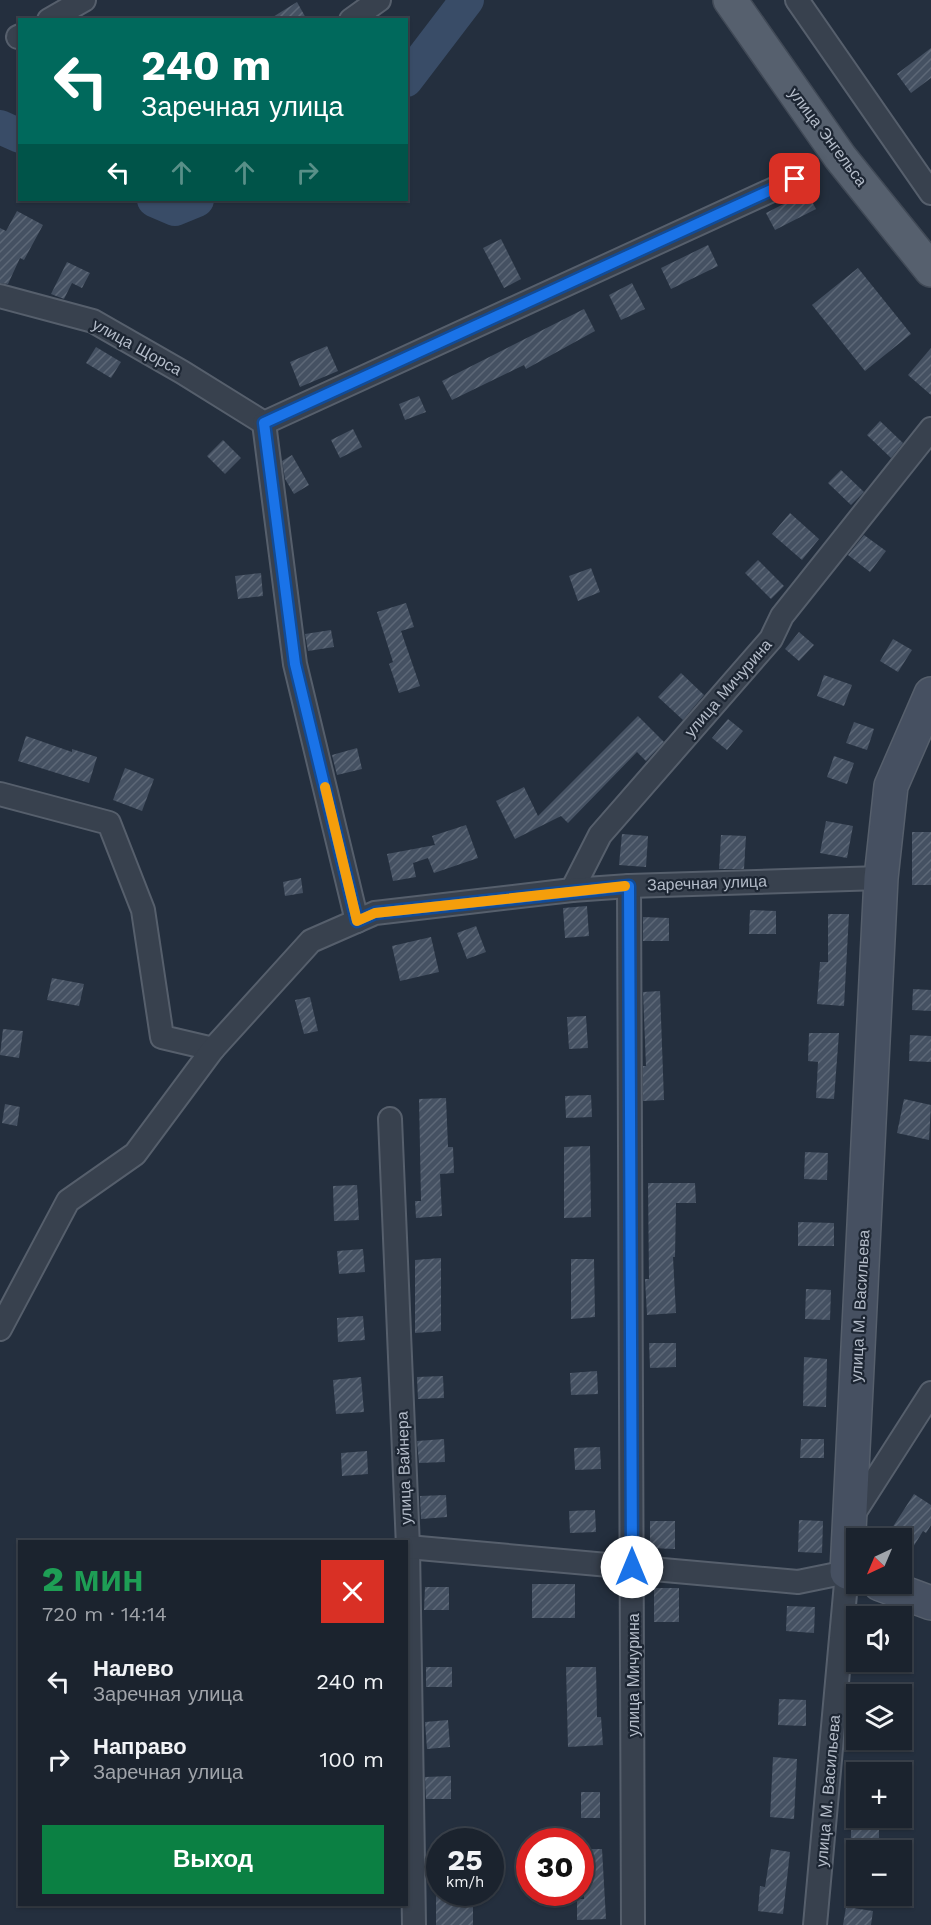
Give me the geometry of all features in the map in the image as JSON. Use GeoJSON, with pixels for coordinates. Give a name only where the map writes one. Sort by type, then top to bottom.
{"type":"FeatureCollection","features":[{"type":"Feature","properties":{"kind":"main road","name":"улица Энгельса"},"geometry":{"type":"LineString","coordinates":[[730,0],[840,157],[931,270]]}},
{"type":"Feature","properties":{"kind":"street"},"geometry":{"type":"LineString","coordinates":[[52,18],[84,0]]}},
{"type":"Feature","properties":{"kind":"street"},"geometry":{"type":"LineString","coordinates":[[354,18],[379,0]]}},
{"type":"Feature","properties":{"kind":"street"},"geometry":{"type":"LineString","coordinates":[[797,0],[931,193]]}},
{"type":"Feature","properties":{"kind":"street"},"geometry":{"type":"LineString","coordinates":[[357,921],[295,664],[264,423],[795,179]]}},
{"type":"Feature","properties":{"kind":"street","name":"улица Щорса"},"geometry":{"type":"LineString","coordinates":[[0,296],[93,321],[264,423]]}},
{"type":"Feature","properties":{"kind":"street","name":"улица Мичурина"},"geometry":{"type":"LineString","coordinates":[[572,890],[600,835],[771,639],[782,616],[931,429]]}},
{"type":"Feature","properties":{"kind":"street","name":"улица М. Васильева"},"geometry":{"type":"LineString","coordinates":[[850,1528],[881,878],[891,786],[931,694]]}},
{"type":"Feature","properties":{"kind":"street"},"geometry":{"type":"LineString","coordinates":[[0,795],[109,823],[143,910],[162,1037],[213,1049]]}},
{"type":"Feature","properties":{"kind":"street","name":"Заречная улица"},"geometry":{"type":"LineString","coordinates":[[2,1328],[68,1201],[135,1154],[213,1049],[311,941],[375,913],[572,890],[881,878]]}},
{"type":"Feature","properties":{"kind":"street","name":"улица Мичурина"},"geometry":{"type":"LineString","coordinates":[[629,886],[633,1925]]}},
{"type":"Feature","properties":{"kind":"street","name":"улица Вайнера"},"geometry":{"type":"LineString","coordinates":[[390,1119],[408,1540]]}},
{"type":"Feature","properties":{"kind":"street"},"geometry":{"type":"LineString","coordinates":[[850,1521],[931,1393]]}},
{"type":"Feature","properties":{"kind":"street"},"geometry":{"type":"LineString","coordinates":[[408,1547],[798,1582],[846,1574]]}},
{"type":"Feature","properties":{"kind":"street","name":"улица Вайнера"},"geometry":{"type":"LineString","coordinates":[[408,1547],[414,1925]]}},
{"type":"Feature","properties":{"kind":"street","name":"улица М. Васильева"},"geometry":{"type":"LineString","coordinates":[[815,1925],[850,1594]]}},
{"type":"Feature","properties":{"kind":"street"},"geometry":{"type":"LineString","coordinates":[[907,1594],[931,1603]]}},
{"type":"Feature","properties":{"kind":"building"},"geometry":{"type":"Polygon","coordinates":[[[297,2],[306,18],[271,18],[297,2]]]}},
{"type":"Feature","properties":{"kind":"building"},"geometry":{"type":"Polygon","coordinates":[[[931,48],[931,78],[911,93],[897,74],[931,48]]]}},
{"type":"Feature","properties":{"kind":"building"},"geometry":{"type":"Polygon","coordinates":[[[807,192],[816,209],[775,230],[766,213],[807,192]]]}},
{"type":"Feature","properties":{"kind":"building"},"geometry":{"type":"Polygon","coordinates":[[[17,211],[43,225],[24,260],[20,258],[8,284],[0,283],[0,228],[6,231],[17,211]]]}},
{"type":"Feature","properties":{"kind":"building"},"geometry":{"type":"Polygon","coordinates":[[[501,239],[521,279],[504,288],[483,248],[501,239]]]}},
{"type":"Feature","properties":{"kind":"building"},"geometry":{"type":"Polygon","coordinates":[[[708,245],[718,266],[671,289],[661,268],[708,245]]]}},
{"type":"Feature","properties":{"kind":"building"},"geometry":{"type":"Polygon","coordinates":[[[67,262],[90,273],[82,288],[72,283],[64,299],[51,294],[67,262]]]}},
{"type":"Feature","properties":{"kind":"building"},"geometry":{"type":"Polygon","coordinates":[[[858,268],[911,334],[865,371],[812,305],[858,268]]]}},
{"type":"Feature","properties":{"kind":"building"},"geometry":{"type":"Polygon","coordinates":[[[632,283],[645,309],[621,320],[609,295],[632,283]]]}},
{"type":"Feature","properties":{"kind":"building"},"geometry":{"type":"Polygon","coordinates":[[[584,309],[595,331],[526,369],[524,365],[452,400],[442,381],[584,309]]]}},
{"type":"Feature","properties":{"kind":"building"},"geometry":{"type":"Polygon","coordinates":[[[327,346],[338,371],[300,387],[290,362],[327,346]]]}},
{"type":"Feature","properties":{"kind":"building"},"geometry":{"type":"Polygon","coordinates":[[[96,347],[121,362],[111,378],[86,363],[96,347]]]}},
{"type":"Feature","properties":{"kind":"building"},"geometry":{"type":"Polygon","coordinates":[[[931,348],[931,395],[908,375],[931,348]]]}},
{"type":"Feature","properties":{"kind":"building"},"geometry":{"type":"Polygon","coordinates":[[[419,396],[426,412],[405,420],[399,404],[419,396]]]}},
{"type":"Feature","properties":{"kind":"building"},"geometry":{"type":"Polygon","coordinates":[[[880,421],[903,443],[891,458],[867,435],[880,421]]]}},
{"type":"Feature","properties":{"kind":"building"},"geometry":{"type":"Polygon","coordinates":[[[353,429],[362,447],[340,458],[331,440],[353,429]]]}},
{"type":"Feature","properties":{"kind":"building"},"geometry":{"type":"Polygon","coordinates":[[[223,440],[241,458],[225,474],[207,456],[223,440]]]}},
{"type":"Feature","properties":{"kind":"building"},"geometry":{"type":"Polygon","coordinates":[[[292,455],[309,485],[294,494],[285,479],[282,461],[292,455]]]}},
{"type":"Feature","properties":{"kind":"building"},"geometry":{"type":"Polygon","coordinates":[[[841,470],[864,492],[851,505],[828,483],[841,470]]]}},
{"type":"Feature","properties":{"kind":"building"},"geometry":{"type":"Polygon","coordinates":[[[790,513],[819,539],[802,560],[772,534],[790,513]]]}},
{"type":"Feature","properties":{"kind":"building"},"geometry":{"type":"Polygon","coordinates":[[[864,535],[886,551],[870,572],[848,555],[864,535]]]}},
{"type":"Feature","properties":{"kind":"building"},"geometry":{"type":"Polygon","coordinates":[[[758,560],[784,586],[771,599],[745,573],[758,560]]]}},
{"type":"Feature","properties":{"kind":"building"},"geometry":{"type":"Polygon","coordinates":[[[591,568],[600,592],[578,601],[569,576],[591,568]]]}},
{"type":"Feature","properties":{"kind":"building"},"geometry":{"type":"Polygon","coordinates":[[[261,573],[263,596],[238,599],[235,576],[261,573]]]}},
{"type":"Feature","properties":{"kind":"building"},"geometry":{"type":"Polygon","coordinates":[[[406,603],[414,627],[401,631],[420,686],[399,693],[389,664],[393,662],[377,612],[406,603]]]}},
{"type":"Feature","properties":{"kind":"building"},"geometry":{"type":"Polygon","coordinates":[[[331,630],[334,647],[308,651],[305,634],[331,630]]]}},
{"type":"Feature","properties":{"kind":"building"},"geometry":{"type":"Polygon","coordinates":[[[799,632],[814,645],[799,661],[785,649],[799,632]]]}},
{"type":"Feature","properties":{"kind":"building"},"geometry":{"type":"Polygon","coordinates":[[[893,639],[912,650],[898,672],[880,661],[893,639]]]}},
{"type":"Feature","properties":{"kind":"building"},"geometry":{"type":"Polygon","coordinates":[[[681,673],[704,695],[683,720],[658,697],[681,673]]]}},
{"type":"Feature","properties":{"kind":"building"},"geometry":{"type":"Polygon","coordinates":[[[824,675],[852,685],[844,706],[817,696],[824,675]]]}},
{"type":"Feature","properties":{"kind":"building"},"geometry":{"type":"Polygon","coordinates":[[[638,716],[664,742],[646,761],[637,752],[568,823],[561,816],[515,839],[496,801],[524,787],[538,816],[638,716]]]}},
{"type":"Feature","properties":{"kind":"building"},"geometry":{"type":"Polygon","coordinates":[[[728,719],[743,731],[727,750],[712,738],[728,719]]]}},
{"type":"Feature","properties":{"kind":"building"},"geometry":{"type":"Polygon","coordinates":[[[854,722],[874,729],[867,750],[846,743],[854,722]]]}},
{"type":"Feature","properties":{"kind":"building"},"geometry":{"type":"Polygon","coordinates":[[[26,736],[72,752],[72,749],[97,757],[89,783],[18,761],[26,736]]]}},
{"type":"Feature","properties":{"kind":"building"},"geometry":{"type":"Polygon","coordinates":[[[357,748],[362,769],[337,775],[332,755],[357,748]]]}},
{"type":"Feature","properties":{"kind":"building"},"geometry":{"type":"Polygon","coordinates":[[[834,756],[854,763],[847,784],[827,777],[834,756]]]}},
{"type":"Feature","properties":{"kind":"building"},"geometry":{"type":"Polygon","coordinates":[[[125,768],[154,779],[142,811],[113,800],[125,768]]]}},
{"type":"Feature","properties":{"kind":"building"},"geometry":{"type":"Polygon","coordinates":[[[826,821],[853,826],[847,858],[820,853],[826,821]]]}},
{"type":"Feature","properties":{"kind":"building"},"geometry":{"type":"Polygon","coordinates":[[[466,825],[478,858],[434,873],[428,858],[413,863],[416,877],[393,881],[387,854],[435,845],[432,836],[466,825]]]}},
{"type":"Feature","properties":{"kind":"building"},"geometry":{"type":"Polygon","coordinates":[[[912,832],[931,832],[931,885],[912,885],[912,832]]]}},
{"type":"Feature","properties":{"kind":"building"},"geometry":{"type":"Polygon","coordinates":[[[622,834],[648,836],[646,867],[619,865],[622,834]]]}},
{"type":"Feature","properties":{"kind":"building"},"geometry":{"type":"Polygon","coordinates":[[[721,835],[746,836],[744,869],[719,869],[721,835]]]}},
{"type":"Feature","properties":{"kind":"building"},"geometry":{"type":"Polygon","coordinates":[[[301,878],[303,893],[285,896],[283,882],[301,878]]]}},
{"type":"Feature","properties":{"kind":"building"},"geometry":{"type":"Polygon","coordinates":[[[587,906],[589,936],[565,938],[563,908],[587,906]]]}},
{"type":"Feature","properties":{"kind":"building"},"geometry":{"type":"Polygon","coordinates":[[[750,910],[776,911],[776,934],[749,934],[750,910]]]}},
{"type":"Feature","properties":{"kind":"building"},"geometry":{"type":"Polygon","coordinates":[[[828,914],[849,914],[844,1006],[817,1004],[820,962],[828,962],[828,914]]]}},
{"type":"Feature","properties":{"kind":"building"},"geometry":{"type":"Polygon","coordinates":[[[643,917],[669,918],[669,941],[643,941],[643,917]]]}},
{"type":"Feature","properties":{"kind":"building"},"geometry":{"type":"Polygon","coordinates":[[[476,926],[486,952],[467,959],[457,933],[476,926]]]}},
{"type":"Feature","properties":{"kind":"building"},"geometry":{"type":"Polygon","coordinates":[[[431,937],[439,972],[400,981],[392,946],[431,937]]]}},
{"type":"Feature","properties":{"kind":"building"},"geometry":{"type":"Polygon","coordinates":[[[52,978],[84,984],[79,1006],[47,1000],[52,978]]]}},
{"type":"Feature","properties":{"kind":"building"},"geometry":{"type":"Polygon","coordinates":[[[913,989],[931,990],[931,1011],[912,1010],[913,989]]]}},
{"type":"Feature","properties":{"kind":"building"},"geometry":{"type":"Polygon","coordinates":[[[660,991],[664,1100],[643,1101],[643,1066],[646,1066],[643,992],[660,991]]]}},
{"type":"Feature","properties":{"kind":"building"},"geometry":{"type":"Polygon","coordinates":[[[310,997],[318,1031],[304,1034],[295,1000],[310,997]]]}},
{"type":"Feature","properties":{"kind":"building"},"geometry":{"type":"Polygon","coordinates":[[[586,1016],[588,1048],[569,1049],[567,1017],[586,1016]]]}},
{"type":"Feature","properties":{"kind":"building"},"geometry":{"type":"Polygon","coordinates":[[[3,1029],[23,1031],[19,1058],[0,1055],[3,1029]]]}},
{"type":"Feature","properties":{"kind":"building"},"geometry":{"type":"Polygon","coordinates":[[[809,1033],[839,1033],[834,1099],[816,1098],[818,1062],[808,1061],[809,1033]]]}},
{"type":"Feature","properties":{"kind":"building"},"geometry":{"type":"Polygon","coordinates":[[[910,1035],[931,1036],[931,1062],[909,1061],[910,1035]]]}},
{"type":"Feature","properties":{"kind":"building"},"geometry":{"type":"Polygon","coordinates":[[[591,1095],[592,1117],[566,1118],[565,1096],[591,1095]]]}},
{"type":"Feature","properties":{"kind":"building"},"geometry":{"type":"Polygon","coordinates":[[[446,1098],[448,1147],[453,1147],[454,1173],[440,1174],[442,1216],[416,1218],[415,1201],[421,1201],[419,1099],[446,1098]]]}},
{"type":"Feature","properties":{"kind":"building"},"geometry":{"type":"Polygon","coordinates":[[[904,1099],[931,1105],[929,1140],[897,1133],[904,1099]]]}},
{"type":"Feature","properties":{"kind":"building"},"geometry":{"type":"Polygon","coordinates":[[[5,1104],[20,1107],[17,1126],[2,1123],[5,1104]]]}},
{"type":"Feature","properties":{"kind":"building"},"geometry":{"type":"Polygon","coordinates":[[[590,1146],[591,1217],[564,1218],[564,1147],[590,1146]]]}},
{"type":"Feature","properties":{"kind":"building"},"geometry":{"type":"Polygon","coordinates":[[[805,1152],[828,1153],[827,1180],[804,1179],[805,1152]]]}},
{"type":"Feature","properties":{"kind":"building"},"geometry":{"type":"Polygon","coordinates":[[[648,1183],[695,1183],[696,1203],[676,1203],[675,1257],[673,1257],[676,1313],[647,1315],[645,1279],[649,1279],[648,1183]]]}},
{"type":"Feature","properties":{"kind":"building"},"geometry":{"type":"Polygon","coordinates":[[[357,1185],[359,1220],[334,1221],[333,1186],[357,1185]]]}},
{"type":"Feature","properties":{"kind":"building"},"geometry":{"type":"Polygon","coordinates":[[[798,1222],[834,1223],[834,1246],[798,1246],[798,1222]]]}},
{"type":"Feature","properties":{"kind":"building"},"geometry":{"type":"Polygon","coordinates":[[[363,1249],[365,1272],[339,1274],[337,1251],[363,1249]]]}},
{"type":"Feature","properties":{"kind":"building"},"geometry":{"type":"Polygon","coordinates":[[[441,1258],[441,1331],[415,1333],[415,1260],[441,1258]]]}},
{"type":"Feature","properties":{"kind":"building"},"geometry":{"type":"Polygon","coordinates":[[[571,1259],[594,1259],[595,1317],[571,1319],[571,1259]]]}},
{"type":"Feature","properties":{"kind":"building"},"geometry":{"type":"Polygon","coordinates":[[[806,1289],[831,1290],[830,1320],[805,1319],[806,1289]]]}},
{"type":"Feature","properties":{"kind":"building"},"geometry":{"type":"Polygon","coordinates":[[[363,1316],[365,1340],[338,1342],[337,1318],[363,1316]]]}},
{"type":"Feature","properties":{"kind":"building"},"geometry":{"type":"Polygon","coordinates":[[[649,1343],[676,1343],[676,1367],[650,1368],[649,1343]]]}},
{"type":"Feature","properties":{"kind":"building"},"geometry":{"type":"Polygon","coordinates":[[[804,1357],[827,1359],[826,1407],[803,1406],[804,1357]]]}},
{"type":"Feature","properties":{"kind":"building"},"geometry":{"type":"Polygon","coordinates":[[[597,1371],[598,1394],[571,1395],[570,1373],[597,1371]]]}},
{"type":"Feature","properties":{"kind":"building"},"geometry":{"type":"Polygon","coordinates":[[[443,1376],[444,1398],[418,1399],[417,1377],[443,1376]]]}},
{"type":"Feature","properties":{"kind":"building"},"geometry":{"type":"Polygon","coordinates":[[[361,1377],[364,1412],[336,1414],[333,1380],[361,1377]]]}},
{"type":"Feature","properties":{"kind":"building"},"geometry":{"type":"Polygon","coordinates":[[[444,1439],[445,1462],[419,1463],[417,1441],[444,1439]]]}},
{"type":"Feature","properties":{"kind":"building"},"geometry":{"type":"Polygon","coordinates":[[[801,1439],[824,1439],[824,1458],[800,1458],[801,1439]]]}},
{"type":"Feature","properties":{"kind":"building"},"geometry":{"type":"Polygon","coordinates":[[[600,1447],[601,1469],[575,1470],[574,1448],[600,1447]]]}},
{"type":"Feature","properties":{"kind":"building"},"geometry":{"type":"Polygon","coordinates":[[[367,1451],[368,1474],[342,1476],[341,1453],[367,1451]]]}},
{"type":"Feature","properties":{"kind":"building"},"geometry":{"type":"Polygon","coordinates":[[[914,1494],[931,1505],[931,1525],[926,1533],[923,1531],[912,1549],[912,1528],[892,1528],[914,1494]]]}},
{"type":"Feature","properties":{"kind":"building"},"geometry":{"type":"Polygon","coordinates":[[[446,1495],[447,1517],[421,1519],[420,1496],[446,1495]]]}},
{"type":"Feature","properties":{"kind":"building"},"geometry":{"type":"Polygon","coordinates":[[[595,1510],[596,1532],[570,1533],[569,1511],[595,1510]]]}},
{"type":"Feature","properties":{"kind":"building"},"geometry":{"type":"Polygon","coordinates":[[[799,1520],[823,1521],[822,1553],[798,1552],[799,1520]]]}},
{"type":"Feature","properties":{"kind":"building"},"geometry":{"type":"Polygon","coordinates":[[[650,1521],[675,1521],[675,1549],[650,1548],[650,1521]]]}},
{"type":"Feature","properties":{"kind":"building"},"geometry":{"type":"Polygon","coordinates":[[[532,1584],[575,1584],[575,1618],[532,1618],[532,1584]]]}},
{"type":"Feature","properties":{"kind":"building"},"geometry":{"type":"Polygon","coordinates":[[[425,1587],[449,1587],[449,1610],[424,1610],[425,1587]]]}},
{"type":"Feature","properties":{"kind":"building"},"geometry":{"type":"Polygon","coordinates":[[[654,1588],[679,1588],[679,1622],[654,1622],[654,1588]]]}},
{"type":"Feature","properties":{"kind":"building"},"geometry":{"type":"Polygon","coordinates":[[[787,1606],[815,1607],[814,1633],[786,1631],[787,1606]]]}},
{"type":"Feature","properties":{"kind":"building"},"geometry":{"type":"Polygon","coordinates":[[[426,1667],[452,1667],[452,1687],[426,1687],[426,1667]]]}},
{"type":"Feature","properties":{"kind":"building"},"geometry":{"type":"Polygon","coordinates":[[[566,1667],[596,1667],[597,1717],[601,1717],[603,1745],[568,1747],[566,1667]]]}},
{"type":"Feature","properties":{"kind":"building"},"geometry":{"type":"Polygon","coordinates":[[[779,1699],[806,1700],[806,1726],[778,1725],[779,1699]]]}},
{"type":"Feature","properties":{"kind":"building"},"geometry":{"type":"Polygon","coordinates":[[[448,1720],[450,1747],[427,1749],[425,1722],[448,1720]]]}},
{"type":"Feature","properties":{"kind":"building"},"geometry":{"type":"Polygon","coordinates":[[[773,1757],[797,1759],[794,1819],[770,1817],[773,1757]]]}},
{"type":"Feature","properties":{"kind":"building"},"geometry":{"type":"Polygon","coordinates":[[[451,1776],[451,1799],[426,1799],[425,1777],[451,1776]]]}},
{"type":"Feature","properties":{"kind":"building"},"geometry":{"type":"Polygon","coordinates":[[[581,1792],[600,1792],[600,1818],[581,1818],[581,1792]]]}},
{"type":"Feature","properties":{"kind":"building"},"geometry":{"type":"Polygon","coordinates":[[[851,1828],[879,1828],[879,1840],[851,1840],[851,1828]]]}},
{"type":"Feature","properties":{"kind":"building"},"geometry":{"type":"Polygon","coordinates":[[[594,1849],[602,1849],[606,1919],[577,1920],[577,1906],[594,1906],[594,1849]]]}},
{"type":"Feature","properties":{"kind":"building"},"geometry":{"type":"Polygon","coordinates":[[[771,1849],[790,1852],[783,1914],[758,1911],[760,1886],[765,1887],[771,1849]]]}},
{"type":"Feature","properties":{"kind":"building"},"geometry":{"type":"Polygon","coordinates":[[[436,1906],[473,1906],[473,1925],[436,1925],[436,1906]]]}},
{"type":"Feature","properties":{"kind":"building"},"geometry":{"type":"Polygon","coordinates":[[[846,1907],[873,1911],[871,1925],[843,1925],[846,1907]]]}},
{"type":"Feature","properties":{"kind":"waterway"},"geometry":{"type":"LineString","coordinates":[[408,77],[467,0]]}},
{"type":"Feature","properties":{"kind":"waterway"},"geometry":{"type":"LineString","coordinates":[[0,127],[18,135]]}},
{"type":"Feature","properties":{"kind":"waterway"},"geometry":{"type":"LineString","coordinates":[[156,201],[175,209],[195,201]]}},
{"type":"Feature","properties":{"kind":"slow traffic"},"geometry":{"type":"LineString","coordinates":[[325,787],[357,921],[375,913],[625,886]]}},
{"type":"Feature","properties":{"kind":"route"},"geometry":{"type":"LineString","coordinates":[[632,1567],[629,886],[572,890],[375,913],[357,921],[295,664],[264,423],[795,179]]}}]}
